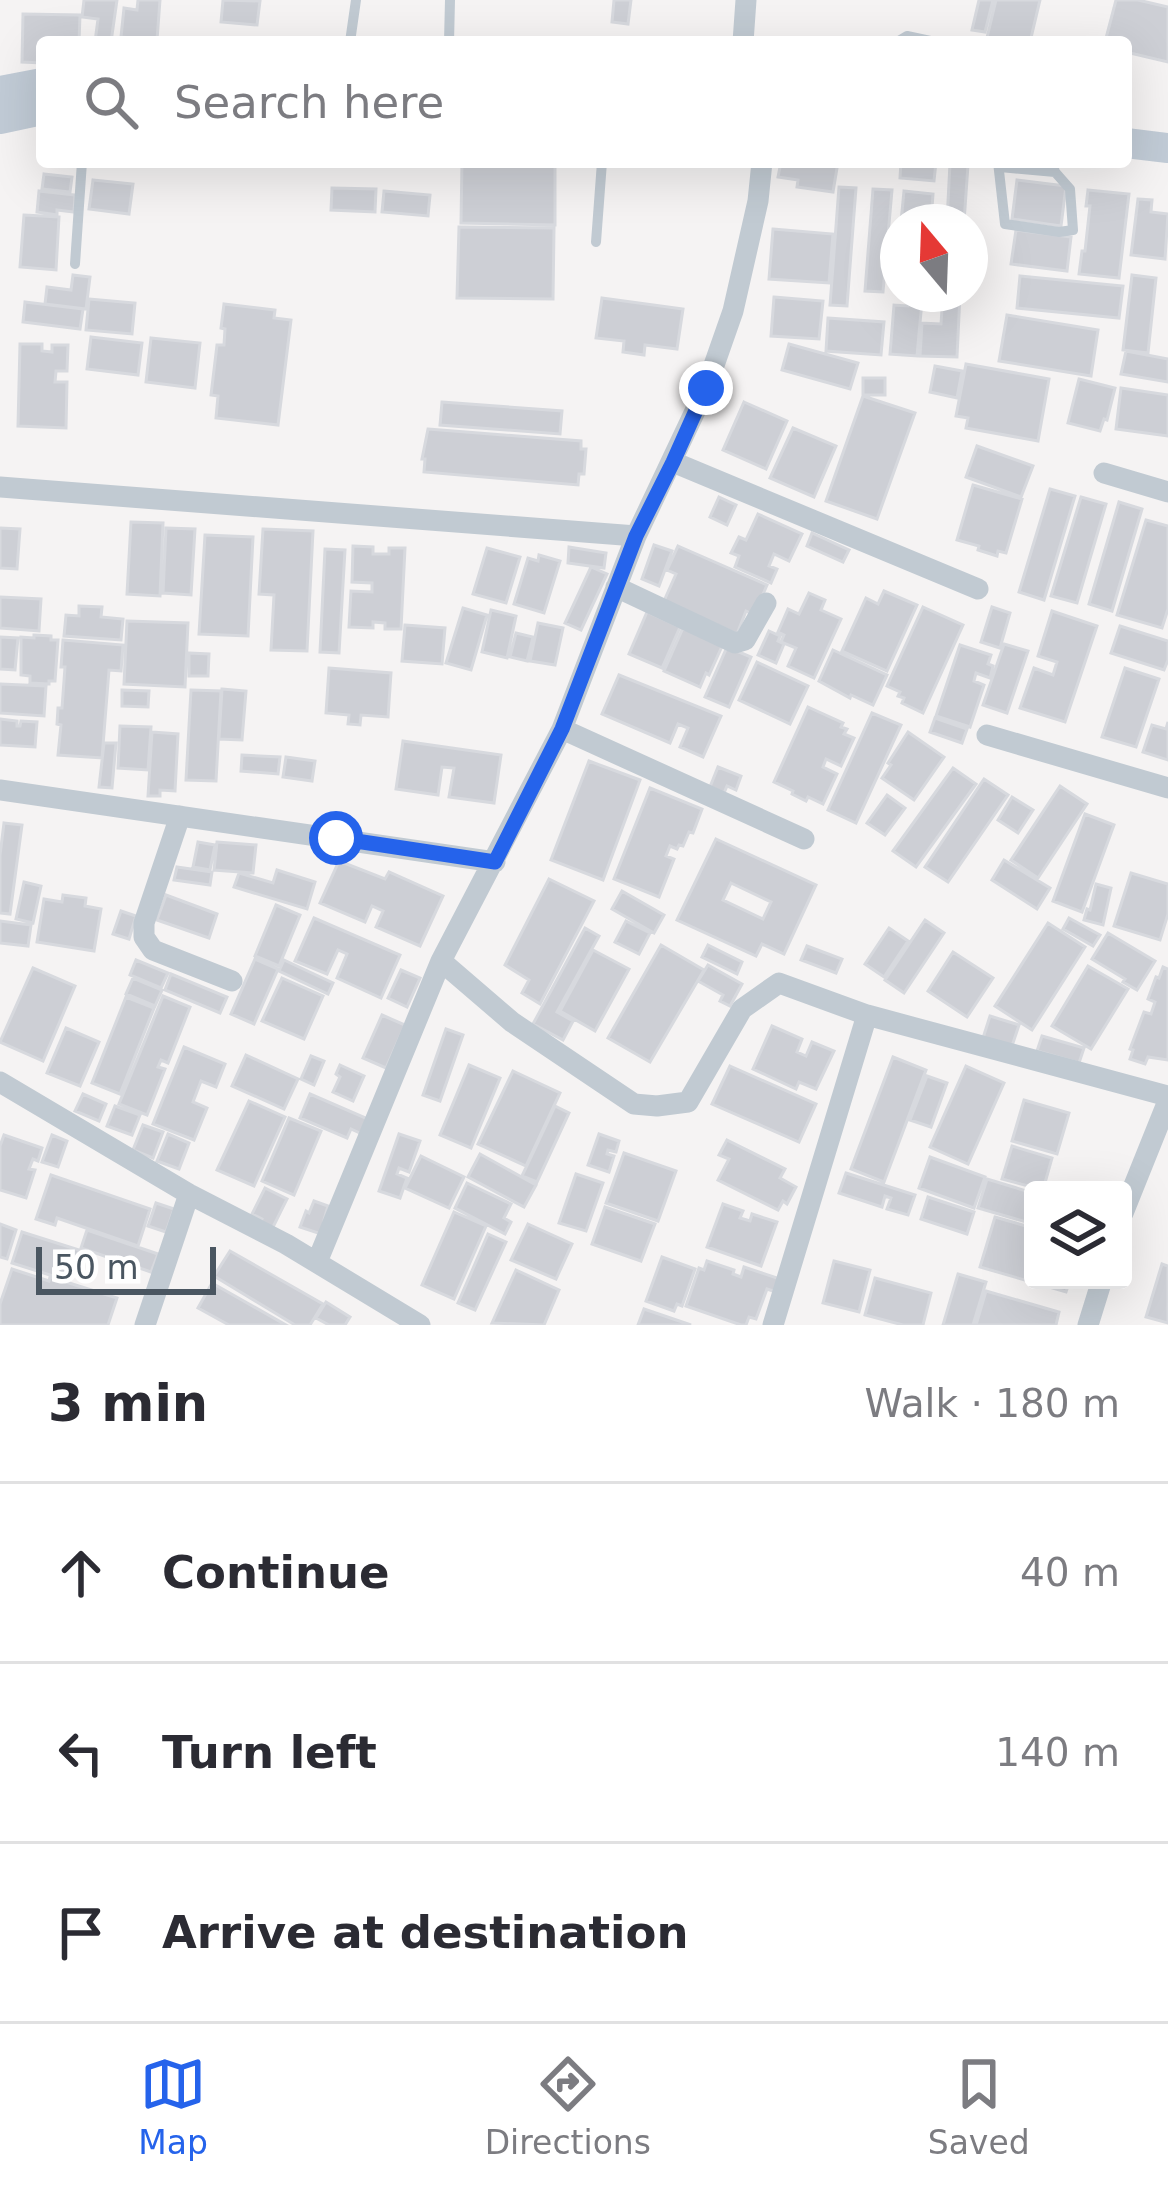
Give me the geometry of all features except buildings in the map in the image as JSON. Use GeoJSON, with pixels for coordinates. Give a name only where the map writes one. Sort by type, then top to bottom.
{"type":"FeatureCollection","features":[{"type":"Feature","properties":{"kind":"main road"},"geometry":{"type":"LineString","coordinates":[[0,91],[36,83]]}},
{"type":"Feature","properties":{"kind":"main road"},"geometry":{"type":"LineString","coordinates":[[0,119],[36,111]]}},
{"type":"Feature","properties":{"kind":"main road"},"geometry":{"type":"LineString","coordinates":[[1132,123],[1168,127]]}},
{"type":"Feature","properties":{"kind":"main road"},"geometry":{"type":"LineString","coordinates":[[1132,143],[1168,148]]}},
{"type":"Feature","properties":{"kind":"street"},"geometry":{"type":"LineString","coordinates":[[743,36],[746,0]]}},
{"type":"Feature","properties":{"kind":"street"},"geometry":{"type":"LineString","coordinates":[[317,1262],[442,961],[562,729],[636,536],[706,388],[733,311],[761,168]]}},
{"type":"Feature","properties":{"kind":"street"},"geometry":{"type":"LineString","coordinates":[[673,462],[978,589]]}},
{"type":"Feature","properties":{"kind":"street"},"geometry":{"type":"LineString","coordinates":[[1104,473],[1168,492]]}},
{"type":"Feature","properties":{"kind":"street"},"geometry":{"type":"LineString","coordinates":[[0,487],[636,536]]}},
{"type":"Feature","properties":{"kind":"street"},"geometry":{"type":"LineString","coordinates":[[616,586],[735,643],[745,640],[766,603]]}},
{"type":"Feature","properties":{"kind":"street"},"geometry":{"type":"LineString","coordinates":[[562,729],[804,839]]}},
{"type":"Feature","properties":{"kind":"street"},"geometry":{"type":"LineString","coordinates":[[987,735],[1168,788]]}},
{"type":"Feature","properties":{"kind":"street"},"geometry":{"type":"LineString","coordinates":[[0,790],[495,862]]}},
{"type":"Feature","properties":{"kind":"street"},"geometry":{"type":"LineString","coordinates":[[180,816],[144,922],[145,937],[153,950],[232,981]]}},
{"type":"Feature","properties":{"kind":"street"},"geometry":{"type":"LineString","coordinates":[[442,961],[512,1022],[634,1104],[688,1102],[742,1010],[779,983],[867,1015],[1168,1098],[1132,1190]]}},
{"type":"Feature","properties":{"kind":"street"},"geometry":{"type":"LineString","coordinates":[[773,1325],[867,1015]]}},
{"type":"Feature","properties":{"kind":"street"},"geometry":{"type":"LineString","coordinates":[[0,1082],[420,1325]]}},
{"type":"Feature","properties":{"kind":"street"},"geometry":{"type":"LineString","coordinates":[[145,1325],[189,1194]]}},
{"type":"Feature","properties":{"kind":"street"},"geometry":{"type":"LineString","coordinates":[[1088,1325],[1099,1289]]}},
{"type":"Feature","properties":{"kind":"lane"},"geometry":{"type":"LineString","coordinates":[[351,36],[356,0]]}},
{"type":"Feature","properties":{"kind":"lane"},"geometry":{"type":"LineString","coordinates":[[449,36],[450,0]]}},
{"type":"Feature","properties":{"kind":"lane"},"geometry":{"type":"LineString","coordinates":[[75,263],[82,168]]}},
{"type":"Feature","properties":{"kind":"lane"},"geometry":{"type":"LineString","coordinates":[[596,242],[602,168]]}},
{"type":"Feature","properties":{"kind":"lane"},"geometry":{"type":"LineString","coordinates":[[999,168],[1005,224],[1073,230],[1070,189],[1055,168]]}},
{"type":"Feature","properties":{"kind":"route"},"geometry":{"type":"LineString","coordinates":[[336,838],[495,862],[562,729],[636,536],[706,388]]}}]}
